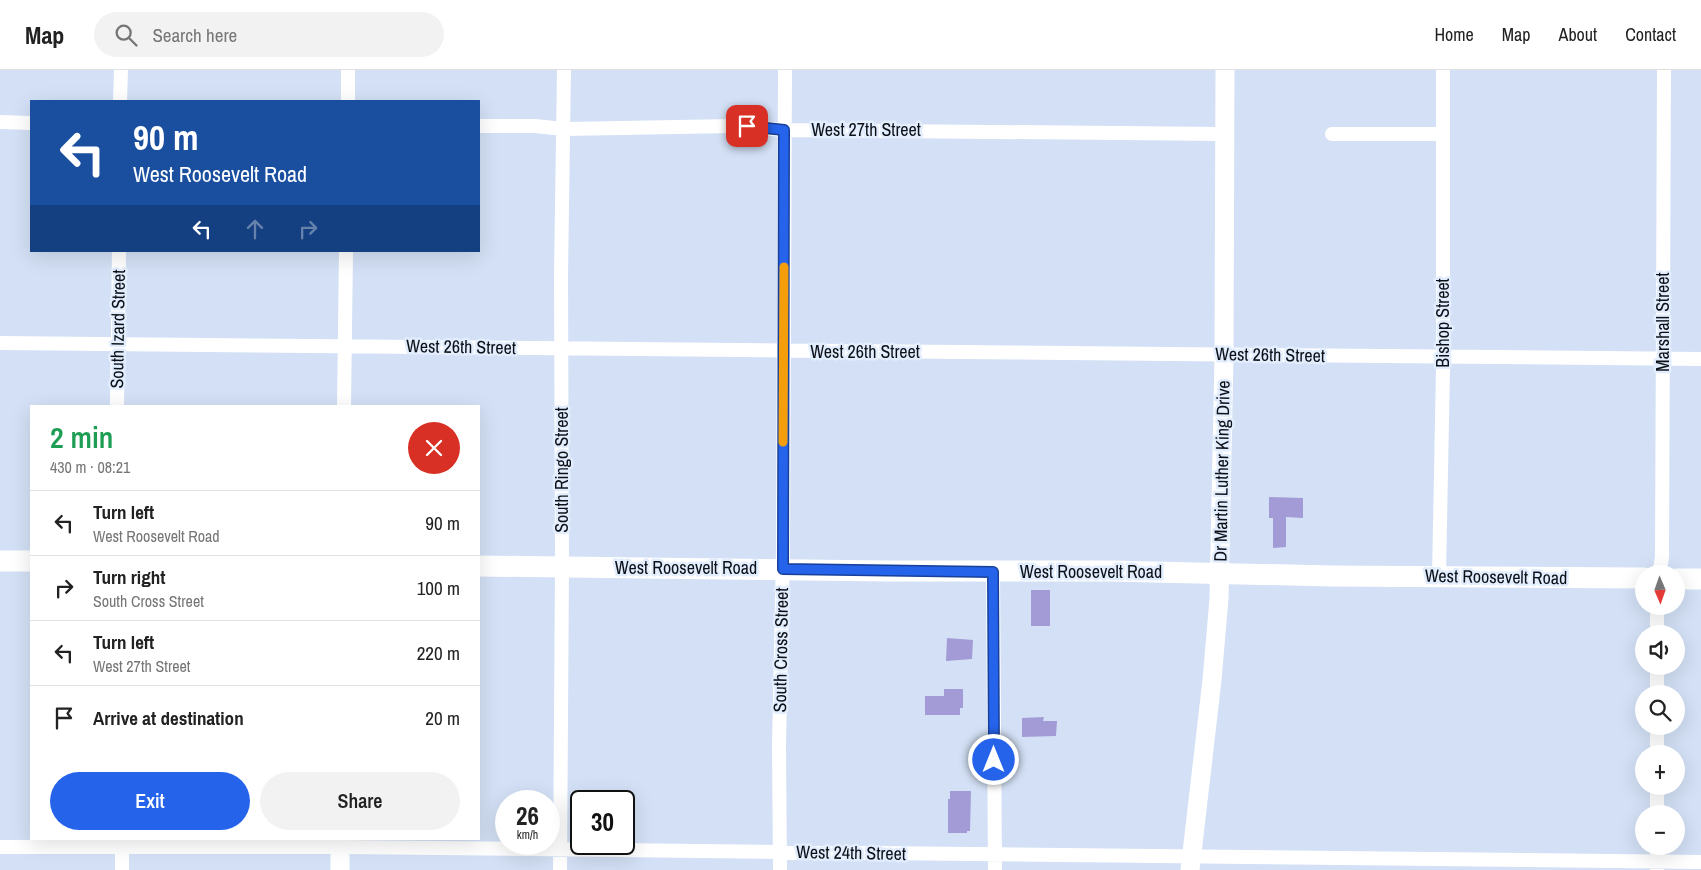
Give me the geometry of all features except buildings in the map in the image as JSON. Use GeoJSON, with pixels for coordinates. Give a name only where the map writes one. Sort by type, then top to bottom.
{"type":"FeatureCollection","features":[{"type":"Feature","properties":{"kind":"main road"},"geometry":{"type":"LineString","coordinates":[[0,561],[30,561]]}},
{"type":"Feature","properties":{"kind":"main road","name":"West Roosevelt Road"},"geometry":{"type":"LineString","coordinates":[[480,566],[993,572],[1110,571],[1220,574],[1635,578]]}},
{"type":"Feature","properties":{"kind":"main road"},"geometry":{"type":"LineString","coordinates":[[1685,578],[1701,579]]}},
{"type":"Feature","properties":{"kind":"street"},"geometry":{"type":"LineString","coordinates":[[120,70],[120,100]]}},
{"type":"Feature","properties":{"kind":"street"},"geometry":{"type":"LineString","coordinates":[[348,70],[348,100]]}},
{"type":"Feature","properties":{"kind":"street","name":"South Ringo Street"},"geometry":{"type":"LineString","coordinates":[[560,850],[561,348],[564,70]]}},
{"type":"Feature","properties":{"kind":"street","name":"South Cross Street"},"geometry":{"type":"LineString","coordinates":[[780,870],[785,70]]}},
{"type":"Feature","properties":{"kind":"street","name":"Dr Martin Luther King Drive"},"geometry":{"type":"LineString","coordinates":[[1191,863],[1212,680],[1220,574],[1224,355],[1225,70]]}},
{"type":"Feature","properties":{"kind":"street","name":"Bishop Street"},"geometry":{"type":"LineString","coordinates":[[1439,576],[1443,357],[1443,70]]}},
{"type":"Feature","properties":{"kind":"street","name":"Marshall Street"},"geometry":{"type":"LineString","coordinates":[[1661,565],[1664,70]]}},
{"type":"Feature","properties":{"kind":"street"},"geometry":{"type":"LineString","coordinates":[[0,122],[30,123]]}},
{"type":"Feature","properties":{"kind":"street","name":"West 27th Street"},"geometry":{"type":"LineString","coordinates":[[480,126],[535,126],[564,129],[642,126],[733,126],[784,130],[1224,134]]}},
{"type":"Feature","properties":{"kind":"street"},"geometry":{"type":"LineString","coordinates":[[1332,134],[1443,134]]}},
{"type":"Feature","properties":{"kind":"street","name":"South Izard Street"},"geometry":{"type":"LineString","coordinates":[[116,405],[119,252]]}},
{"type":"Feature","properties":{"kind":"street"},"geometry":{"type":"LineString","coordinates":[[344,405],[346,252]]}},
{"type":"Feature","properties":{"kind":"street","name":"West 26th Street"},"geometry":{"type":"LineString","coordinates":[[0,343],[1701,359]]}},
{"type":"Feature","properties":{"kind":"street"},"geometry":{"type":"LineString","coordinates":[[993,572],[995,870]]}},
{"type":"Feature","properties":{"kind":"street"},"geometry":{"type":"LineString","coordinates":[[122,842],[122,870]]}},
{"type":"Feature","properties":{"kind":"street","name":"West 24th Street"},"geometry":{"type":"LineString","coordinates":[[0,847],[122,842],[340,843],[495,848]]}},
{"type":"Feature","properties":{"kind":"street"},"geometry":{"type":"LineString","coordinates":[[340,843],[340,870]]}},
{"type":"Feature","properties":{"kind":"street","name":"West 24th Street"},"geometry":{"type":"LineString","coordinates":[[560,850],[995,855],[1191,863],[1657,866],[1701,862]]}},
{"type":"Feature","properties":{"kind":"street","name":"South Ringo Street"},"geometry":{"type":"LineString","coordinates":[[560,855],[560,870]]}},
{"type":"Feature","properties":{"kind":"slow traffic"},"geometry":{"type":"LineString","coordinates":[[783,442],[784,267]]}},
{"type":"Feature","properties":{"kind":"route"},"geometry":{"type":"LineString","coordinates":[[747,126],[784,130],[783,569],[993,572],[994,760]]}}]}
